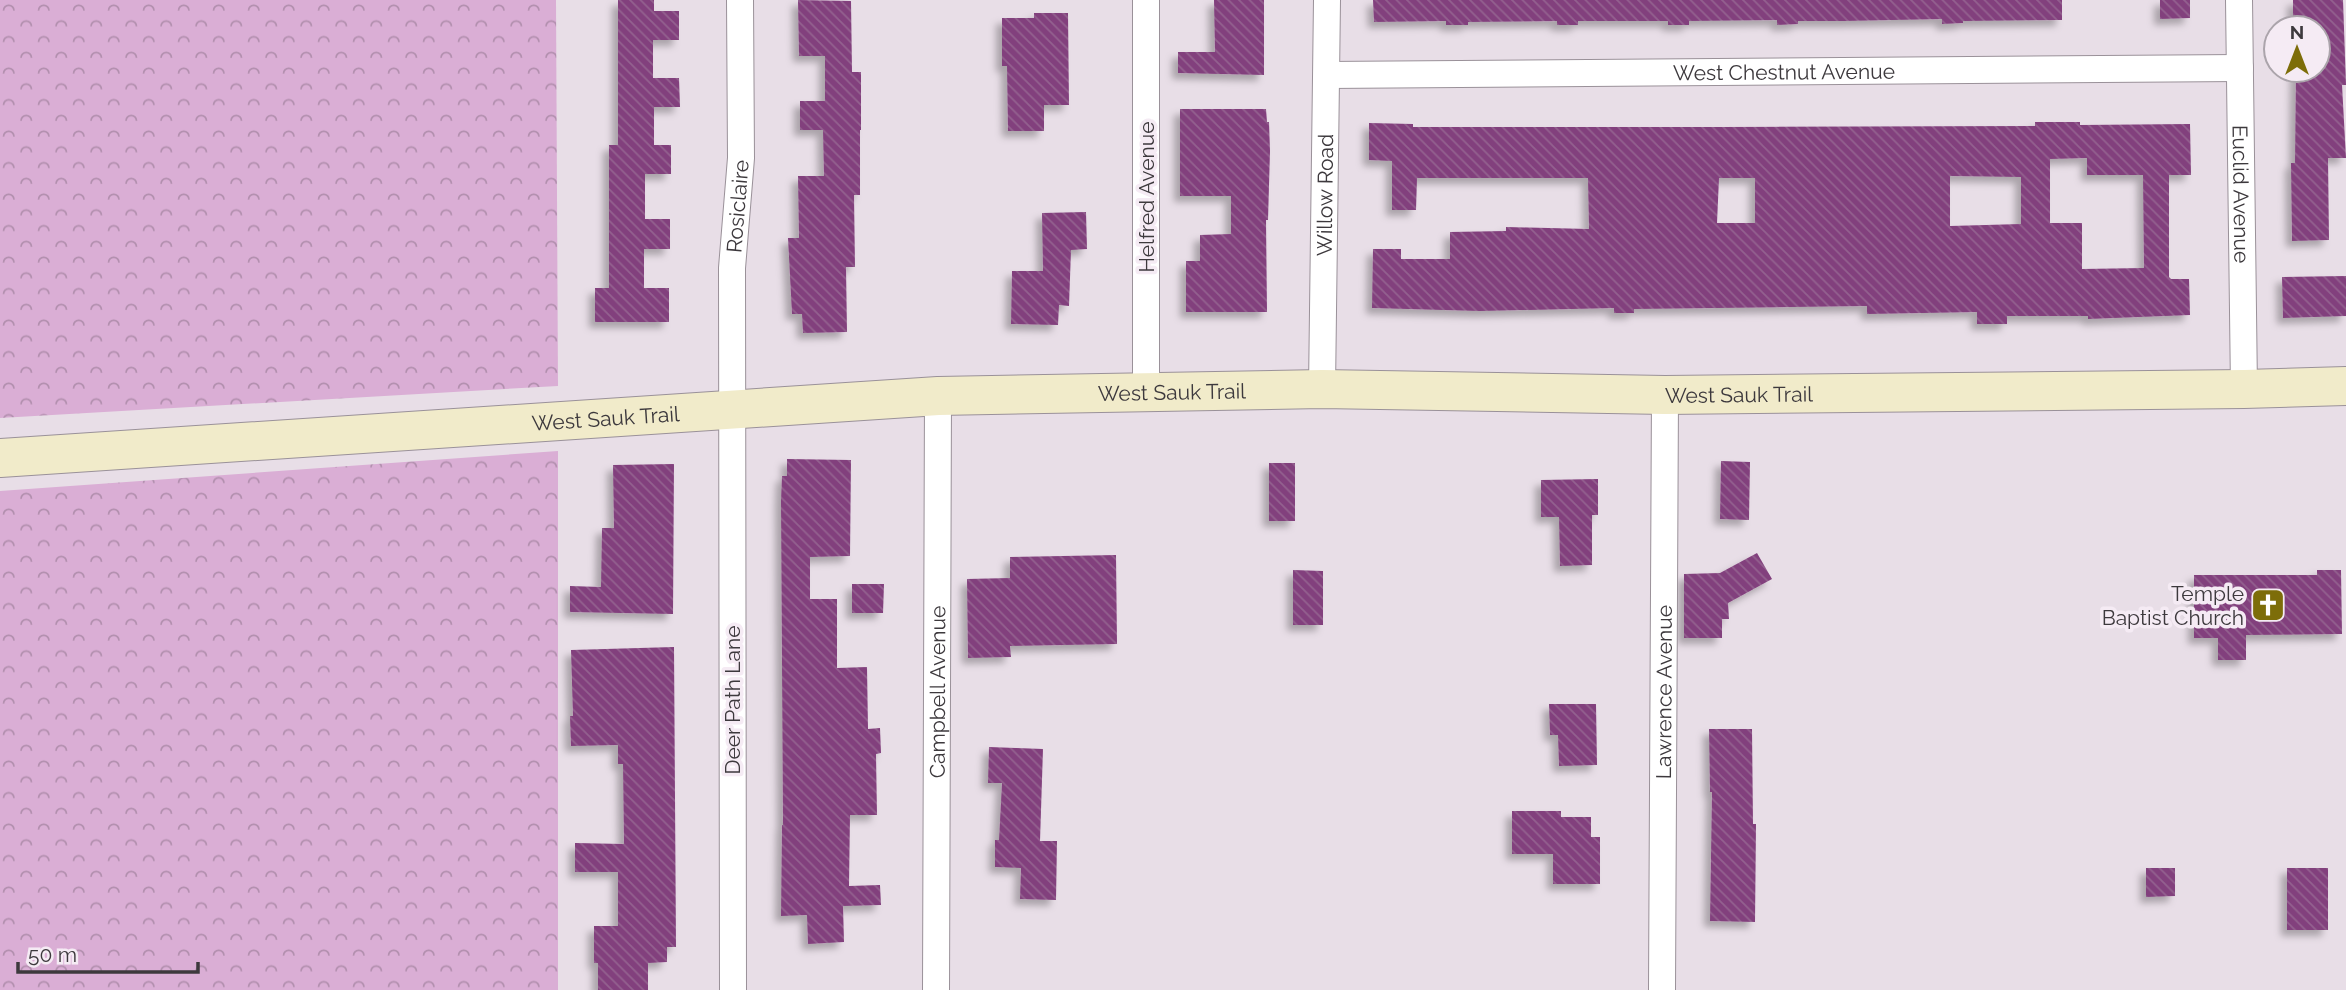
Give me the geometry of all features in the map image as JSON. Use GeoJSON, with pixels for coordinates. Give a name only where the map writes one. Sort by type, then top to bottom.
{"type":"FeatureCollection","features":[{"type":"Feature","properties":{"kind":"main road","name":"West Sauk Trail"},"geometry":{"type":"LineString","coordinates":[[0,458],[938,396],[1322,389],[1665,395],[2346,386]]}},
{"type":"Feature","properties":{"kind":"street","name":"Rosiclaire"},"geometry":{"type":"LineString","coordinates":[[732,411],[732,268],[741,158],[740,0]]}},
{"type":"Feature","properties":{"kind":"street","name":"Helfred Avenue"},"geometry":{"type":"LineString","coordinates":[[1146,0],[1146,394]]}},
{"type":"Feature","properties":{"kind":"street","name":"Willow Road"},"geometry":{"type":"LineString","coordinates":[[1322,389],[1327,0]]}},
{"type":"Feature","properties":{"kind":"street","name":"Euclid Avenue"},"geometry":{"type":"LineString","coordinates":[[2239,0],[2244,389]]}},
{"type":"Feature","properties":{"kind":"street","name":"West Chestnut Avenue"},"geometry":{"type":"LineString","coordinates":[[1327,75],[2240,68]]}},
{"type":"Feature","properties":{"kind":"street","name":"Lawrence Avenue"},"geometry":{"type":"LineString","coordinates":[[1662,990],[1665,395]]}},
{"type":"Feature","properties":{"kind":"street","name":"Campbell Avenue"},"geometry":{"type":"LineString","coordinates":[[936,990],[938,396]]}},
{"type":"Feature","properties":{"kind":"street","name":"Deer Path Lane"},"geometry":{"type":"LineString","coordinates":[[732,411],[733,990]]}},
{"type":"Feature","properties":{"kind":"green space"},"geometry":{"type":"Polygon","coordinates":[[[0,0],[556,0],[558,386],[0,418],[0,0]]]}},
{"type":"Feature","properties":{"kind":"green space"},"geometry":{"type":"Polygon","coordinates":[[[558,451],[558,990],[0,990],[0,491],[558,451]]]}},
{"type":"Feature","properties":{"kind":"building"},"geometry":{"type":"Polygon","coordinates":[[[618,0],[654,0],[654,11],[679,11],[679,40],[653,40],[653,78],[679,78],[680,107],[654,107],[654,145],[671,145],[671,174],[645,174],[645,219],[670,219],[670,249],[644,249],[644,288],[669,288],[669,322],[595,322],[595,288],[609,288],[609,145],[618,145],[618,0]]]}},
{"type":"Feature","properties":{"kind":"building"},"geometry":{"type":"Polygon","coordinates":[[[798,0],[851,1],[852,72],[861,72],[861,130],[860,195],[854,195],[855,267],[846,267],[847,332],[803,333],[802,314],[792,314],[788,238],[799,238],[798,176],[824,176],[823,130],[800,130],[800,101],[825,101],[825,56],[799,56],[798,0]]]}},
{"type":"Feature","properties":{"kind":"building"},"geometry":{"type":"Polygon","coordinates":[[[1214,0],[1264,0],[1264,75],[1178,73],[1178,52],[1215,52],[1214,0]]]}},
{"type":"Feature","properties":{"kind":"building"},"geometry":{"type":"Polygon","coordinates":[[[1373,0],[2062,0],[2062,20],[1963,21],[1942,24],[1942,19],[1798,21],[1798,24],[1777,25],[1777,20],[1689,21],[1689,25],[1668,25],[1668,21],[1578,21],[1578,25],[1557,25],[1557,21],[1468,22],[1468,25],[1446,25],[1446,21],[1374,22],[1373,0]]]}},
{"type":"Feature","properties":{"kind":"building"},"geometry":{"type":"Polygon","coordinates":[[[2160,0],[2190,0],[2190,18],[2160,19],[2160,0]]]}},
{"type":"Feature","properties":{"kind":"building"},"geometry":{"type":"Polygon","coordinates":[[[2293,0],[2343,0],[2346,85],[2342,85],[2346,158],[2328,158],[2329,240],[2292,241],[2291,163],[2295,163],[2296,84],[2332,84],[2332,14],[2293,14],[2293,0]]]}},
{"type":"Feature","properties":{"kind":"building"},"geometry":{"type":"Polygon","coordinates":[[[1034,13],[1068,13],[1069,105],[1044,105],[1044,131],[1008,131],[1007,66],[1002,66],[1002,18],[1034,18],[1034,13]]]}},
{"type":"Feature","properties":{"kind":"building"},"geometry":{"type":"Polygon","coordinates":[[[1180,109],[1266,109],[1270,151],[1266,220],[1267,312],[1186,312],[1186,261],[1200,261],[1200,235],[1231,234],[1231,196],[1180,196],[1180,109]]]}},
{"type":"Feature","properties":{"kind":"building"},"geometry":{"type":"Polygon","coordinates":[[[2035,122],[2080,122],[2080,125],[2190,124],[2191,175],[2169,175],[2169,277],[2189,279],[2190,315],[2088,319],[2088,316],[2007,316],[2007,324],[1977,324],[1977,312],[1867,314],[1867,306],[1634,309],[1634,313],[1614,313],[1614,308],[1480,311],[1372,308],[1373,249],[1401,249],[1401,259],[1450,259],[1450,232],[1506,231],[1506,227],[1589,229],[1588,178],[1417,178],[1416,210],[1392,210],[1392,161],[1369,160],[1369,123],[1413,124],[1413,127],[2035,126],[2035,122]],[[2087,158],[2050,159],[2050,223],[2082,223],[2082,269],[2144,268],[2143,175],[2087,175],[2087,158]],[[1950,176],[1950,226],[2021,224],[2021,177],[1950,176]],[[1719,178],[1717,223],[1755,223],[1755,178],[1719,178]]]}},
{"type":"Feature","properties":{"kind":"building"},"geometry":{"type":"Polygon","coordinates":[[[1086,212],[1087,249],[1071,250],[1069,306],[1059,305],[1058,325],[1011,324],[1012,271],[1043,271],[1042,213],[1086,212]]]}},
{"type":"Feature","properties":{"kind":"building"},"geometry":{"type":"Polygon","coordinates":[[[2346,276],[2346,316],[2283,318],[2282,277],[2346,276]]]}},
{"type":"Feature","properties":{"kind":"building"},"geometry":{"type":"Polygon","coordinates":[[[787,459],[851,460],[850,556],[810,557],[810,599],[837,599],[837,668],[867,667],[868,729],[880,728],[881,753],[876,754],[877,815],[850,815],[849,886],[880,885],[881,905],[843,906],[844,942],[808,944],[807,915],[781,916],[781,501],[782,476],[787,476],[787,459]]]}},
{"type":"Feature","properties":{"kind":"building"},"geometry":{"type":"Polygon","coordinates":[[[1721,461],[1750,462],[1749,520],[1720,519],[1721,461]]]}},
{"type":"Feature","properties":{"kind":"building"},"geometry":{"type":"Polygon","coordinates":[[[1269,463],[1295,463],[1295,521],[1269,521],[1269,463]]]}},
{"type":"Feature","properties":{"kind":"building"},"geometry":{"type":"Polygon","coordinates":[[[674,464],[673,614],[570,612],[570,586],[601,587],[602,528],[614,528],[613,465],[674,464]]]}},
{"type":"Feature","properties":{"kind":"building"},"geometry":{"type":"Polygon","coordinates":[[[1598,479],[1598,515],[1592,515],[1592,565],[1560,566],[1559,517],[1541,517],[1541,480],[1598,479]]]}},
{"type":"Feature","properties":{"kind":"building"},"geometry":{"type":"Polygon","coordinates":[[[1757,553],[1772,579],[1728,603],[1729,619],[1722,619],[1722,638],[1684,638],[1684,574],[1720,573],[1757,553]]]}},
{"type":"Feature","properties":{"kind":"building"},"geometry":{"type":"Polygon","coordinates":[[[1116,555],[1117,644],[1010,646],[1011,657],[968,658],[967,579],[1010,578],[1010,557],[1116,555]]]}},
{"type":"Feature","properties":{"kind":"building"},"geometry":{"type":"Polygon","coordinates":[[[1293,570],[1323,571],[1323,625],[1293,625],[1293,570]]]}},
{"type":"Feature","properties":{"kind":"building","name":"Temple Baptist Church"},"geometry":{"type":"Polygon","coordinates":[[[2317,570],[2341,570],[2342,634],[2246,635],[2246,660],[2218,660],[2218,638],[2194,638],[2194,575],[2317,575],[2317,570]]]}},
{"type":"Feature","properties":{"kind":"building"},"geometry":{"type":"Polygon","coordinates":[[[852,584],[884,584],[883,613],[852,613],[852,584]]]}},
{"type":"Feature","properties":{"kind":"building"},"geometry":{"type":"Polygon","coordinates":[[[674,647],[676,947],[667,947],[667,962],[648,963],[648,990],[598,990],[598,963],[594,963],[594,926],[618,926],[618,872],[575,872],[575,843],[624,844],[623,764],[618,764],[618,745],[571,746],[571,650],[674,647]]]}},
{"type":"Feature","properties":{"kind":"building"},"geometry":{"type":"Polygon","coordinates":[[[1549,704],[1596,704],[1597,765],[1559,766],[1558,735],[1550,735],[1549,704]]]}},
{"type":"Feature","properties":{"kind":"building"},"geometry":{"type":"Polygon","coordinates":[[[1709,729],[1752,729],[1753,824],[1756,824],[1755,922],[1710,921],[1712,792],[1709,729]]]}},
{"type":"Feature","properties":{"kind":"building"},"geometry":{"type":"Polygon","coordinates":[[[989,747],[1043,749],[1040,841],[1057,841],[1056,900],[1020,899],[1021,868],[995,867],[995,840],[999,840],[1002,783],[988,783],[989,747]]]}},
{"type":"Feature","properties":{"kind":"building"},"geometry":{"type":"Polygon","coordinates":[[[1512,811],[1561,811],[1561,817],[1591,817],[1591,837],[1600,837],[1600,884],[1553,884],[1553,854],[1512,854],[1512,811]]]}},
{"type":"Feature","properties":{"kind":"building"},"geometry":{"type":"Polygon","coordinates":[[[2146,868],[2175,868],[2175,896],[2146,897],[2146,868]]]}},
{"type":"Feature","properties":{"kind":"building"},"geometry":{"type":"Polygon","coordinates":[[[2287,868],[2328,868],[2328,930],[2287,930],[2287,868]]]}},
{"type":"Feature","properties":{"kind":"place","name":"Temple Baptist Church"},"geometry":{"type":"Point","coordinates":[2268,605]}}]}
